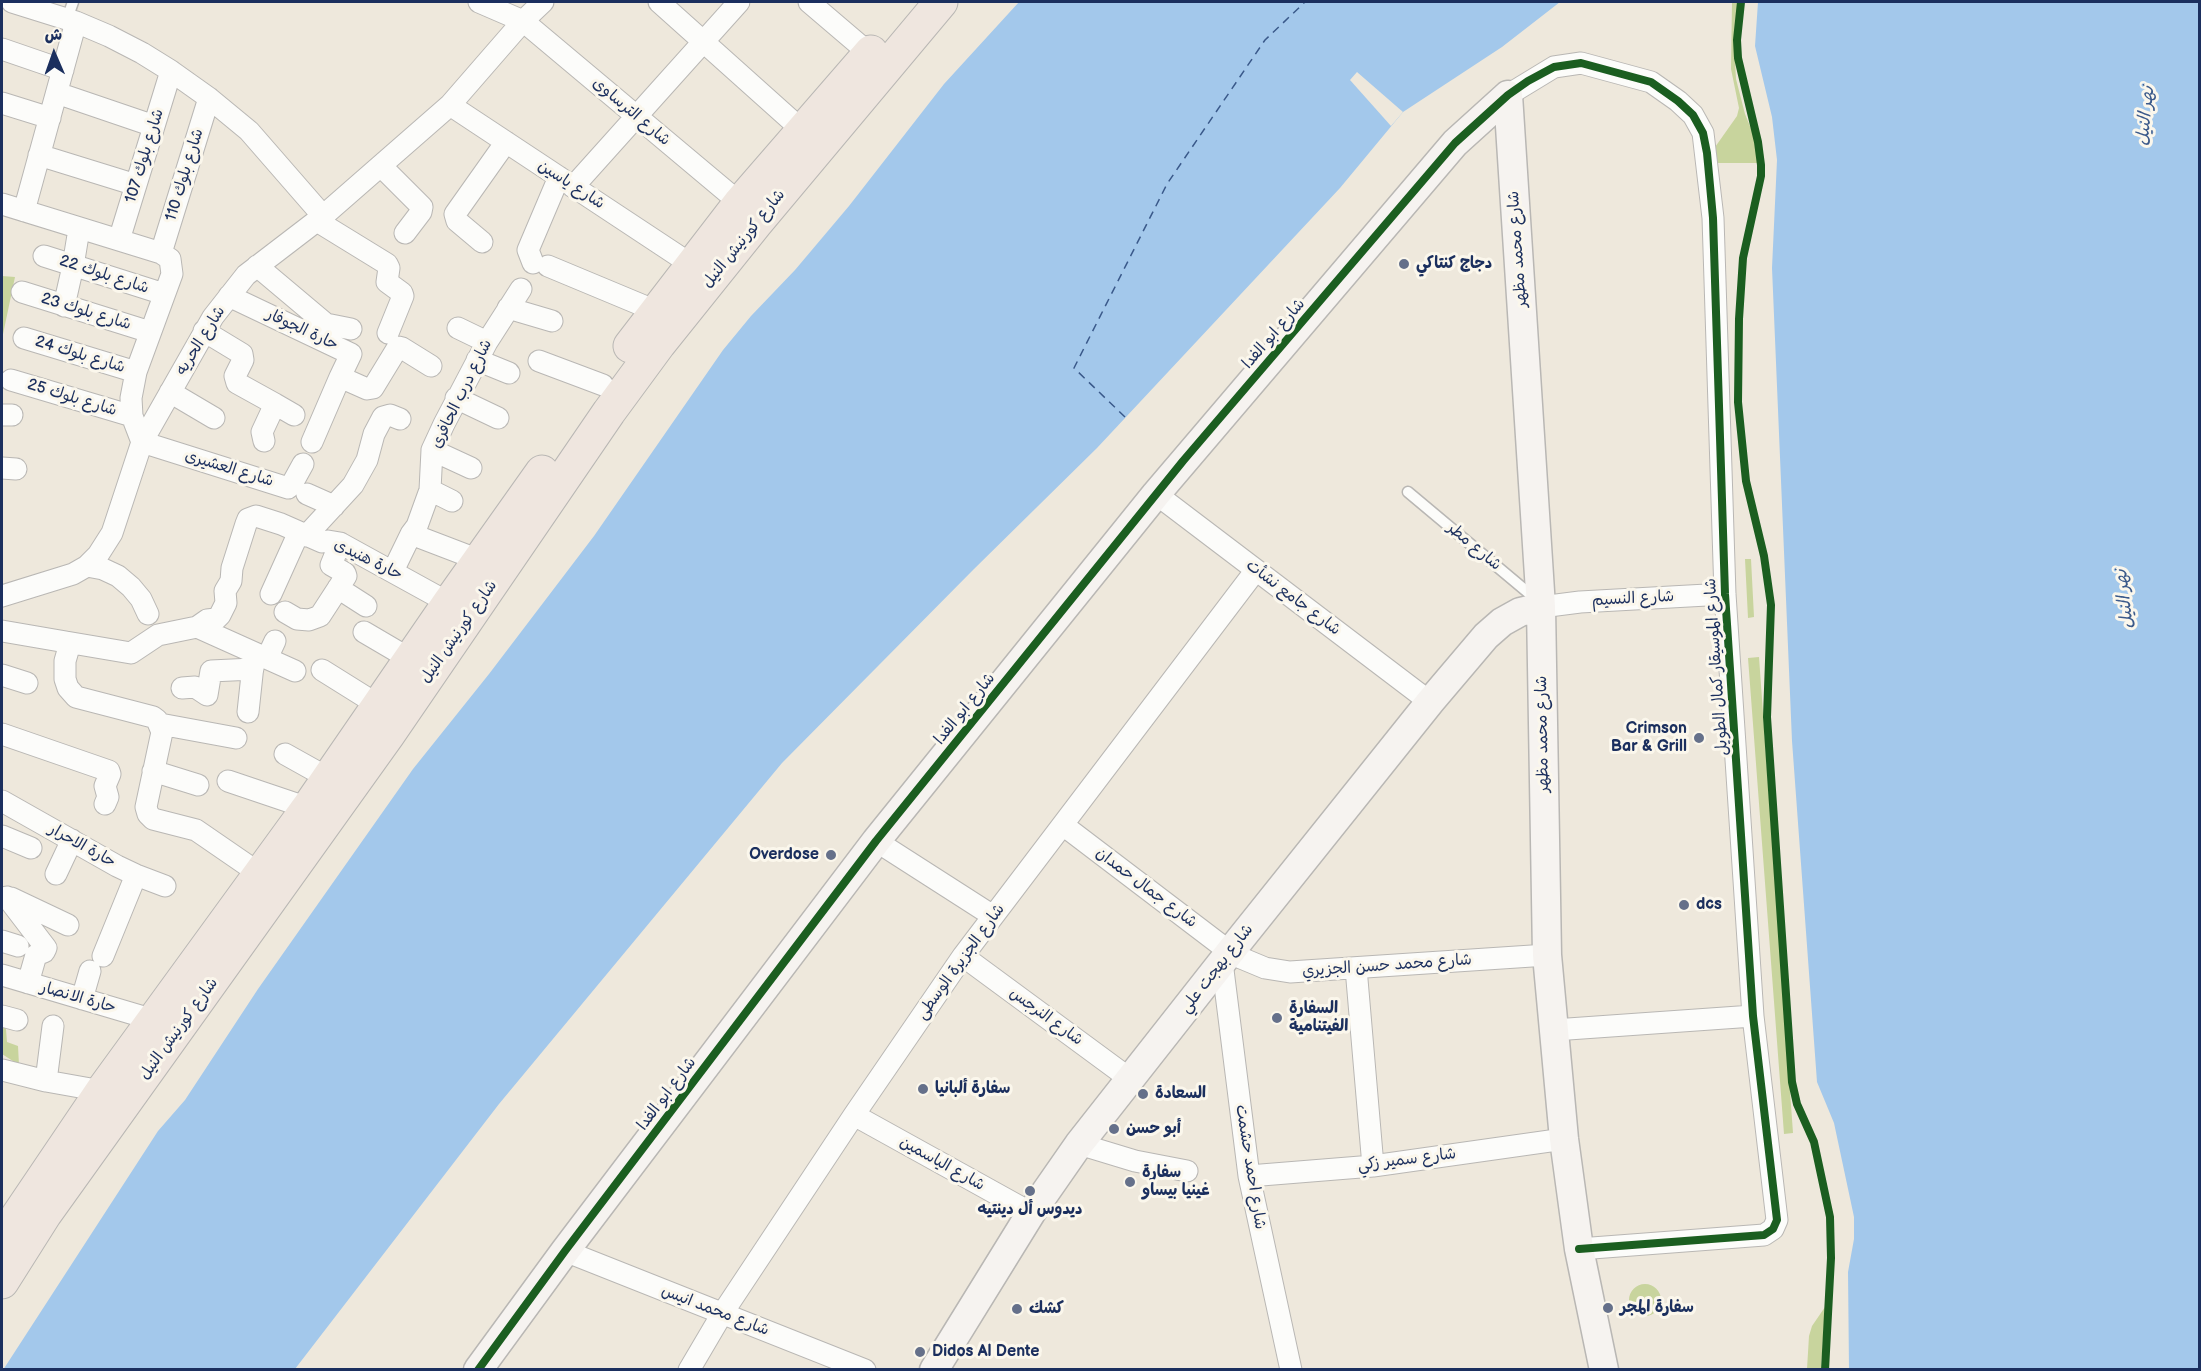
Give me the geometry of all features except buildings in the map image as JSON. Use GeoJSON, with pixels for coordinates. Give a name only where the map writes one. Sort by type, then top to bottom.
{"type":"FeatureCollection","features":[{"type":"Feature","properties":{"kind":"main road","name":"شارع كورنيش النيل"},"geometry":{"type":"LineString","coordinates":[[2,1239],[102,1091],[308,808],[479,560],[656,311],[740,202],[870,54],[912,2]]}},
{"type":"Feature","properties":{"kind":"main road","name":"شارع كورنيش النيل"},"geometry":{"type":"LineString","coordinates":[[2,1282],[45,1214],[381,745],[609,412],[659,344],[756,223],[941,2]]}},
{"type":"Feature","properties":{"kind":"street"},"geometry":{"type":"LineString","coordinates":[[16,2],[72,14],[171,71],[210,98],[249,131],[320,218],[387,264],[389,268],[387,282],[403,294],[388,333]]}},
{"type":"Feature","properties":{"kind":"street","name":"شارع الترساوى"},"geometry":{"type":"LineString","coordinates":[[479,2],[524,21],[740,202]]}},
{"type":"Feature","properties":{"kind":"street","name":"شارع الحريه"},"geometry":{"type":"LineString","coordinates":[[2,596],[55,581],[87,566],[98,555],[112,533],[142,442],[204,331],[246,275],[320,218],[450,105],[543,2]]}},
{"type":"Feature","properties":{"kind":"street"},"geometry":{"type":"LineString","coordinates":[[659,2],[802,130]]}},
{"type":"Feature","properties":{"kind":"street"},"geometry":{"type":"LineString","coordinates":[[656,311],[540,265],[528,250],[566,182],[637,116],[739,2]]}},
{"type":"Feature","properties":{"kind":"street"},"geometry":{"type":"LineString","coordinates":[[809,2],[870,54]]}},
{"type":"Feature","properties":{"kind":"street"},"geometry":{"type":"LineString","coordinates":[[24,211],[63,70],[72,14]]}},
{"type":"Feature","properties":{"kind":"street"},"geometry":{"type":"LineString","coordinates":[[2,49],[63,70]]}},
{"type":"Feature","properties":{"kind":"street","name":"شارع الموسيقار كمال الطويل"},"geometry":{"type":"LineString","coordinates":[[1508,95],[1554,67],[1581,63],[1651,82],[1693,115],[1703,133],[1713,218],[1725,594],[1754,1016],[1777,1220],[1773,1229],[1764,1235],[1579,1249]]}},
{"type":"Feature","properties":{"kind":"street","name":"شارع بلوك 107"},"geometry":{"type":"LineString","coordinates":[[119,240],[171,71]]}},
{"type":"Feature","properties":{"kind":"street"},"geometry":{"type":"LineString","coordinates":[[57,93],[154,126]]}},
{"type":"Feature","properties":{"kind":"street","name":"شارع ابو الفدا"},"geometry":{"type":"LineString","coordinates":[[478,1370],[565,1251],[876,841],[1156,494],[1455,143],[1508,95]]}},
{"type":"Feature","properties":{"kind":"street","name":"شارع محمد مظهر"},"geometry":{"type":"LineString","coordinates":[[1508,95],[1540,605],[1547,955],[1564,1140],[1579,1249],[1604,1370]]}},
{"type":"Feature","properties":{"kind":"street","name":"شارع بلوك 110"},"geometry":{"type":"LineString","coordinates":[[164,254],[210,98]]}},
{"type":"Feature","properties":{"kind":"street"},"geometry":{"type":"LineString","coordinates":[[2,103],[50,118]]}},
{"type":"Feature","properties":{"kind":"street","name":"شارع ياسين"},"geometry":{"type":"LineString","coordinates":[[450,105],[692,265]]}},
{"type":"Feature","properties":{"kind":"street"},"geometry":{"type":"LineString","coordinates":[[482,242],[457,221],[455,214],[506,142]]}},
{"type":"Feature","properties":{"kind":"street"},"geometry":{"type":"LineString","coordinates":[[39,155],[136,185]]}},
{"type":"Feature","properties":{"kind":"street"},"geometry":{"type":"LineString","coordinates":[[381,166],[422,207],[421,212],[405,234]]}},
{"type":"Feature","properties":{"kind":"street"},"geometry":{"type":"LineString","coordinates":[[2,204],[164,254],[172,264],[172,274],[136,372],[131,398],[132,416],[142,442]]}},
{"type":"Feature","properties":{"kind":"street"},"geometry":{"type":"LineString","coordinates":[[64,306],[79,229]]}},
{"type":"Feature","properties":{"kind":"street","name":"شارع بلوك 22"},"geometry":{"type":"LineString","coordinates":[[44,256],[164,294]]}},
{"type":"Feature","properties":{"kind":"street"},"geometry":{"type":"LineString","coordinates":[[257,266],[326,324],[351,329]]}},
{"type":"Feature","properties":{"kind":"street","name":"شارع درب الحافرى"},"geometry":{"type":"LineString","coordinates":[[393,571],[417,526],[430,490],[432,450],[456,398],[521,289]]}},
{"type":"Feature","properties":{"kind":"street","name":"شارع بلوك 23"},"geometry":{"type":"LineString","coordinates":[[22,292],[150,332]]}},
{"type":"Feature","properties":{"kind":"street","name":"حارة الجوفار"},"geometry":{"type":"LineString","coordinates":[[230,296],[351,354],[331,388],[312,442]]}},
{"type":"Feature","properties":{"kind":"street"},"geometry":{"type":"LineString","coordinates":[[508,308],[552,321]]}},
{"type":"Feature","properties":{"kind":"street"},"geometry":{"type":"LineString","coordinates":[[458,328],[509,373]]}},
{"type":"Feature","properties":{"kind":"street"},"geometry":{"type":"LineString","coordinates":[[204,331],[242,354],[243,360],[235,376],[237,383],[294,415]]}},
{"type":"Feature","properties":{"kind":"street","name":"شارع بلوك 24"},"geometry":{"type":"LineString","coordinates":[[24,338],[136,372]]}},
{"type":"Feature","properties":{"kind":"street","name":"حارة الجوفار"},"geometry":{"type":"LineString","coordinates":[[331,388],[373,388],[398,347],[431,366]]}},
{"type":"Feature","properties":{"kind":"street"},"geometry":{"type":"LineString","coordinates":[[539,361],[603,385]]}},
{"type":"Feature","properties":{"kind":"street","name":"شارع بلوك 25"},"geometry":{"type":"LineString","coordinates":[[11,380],[132,416]]}},
{"type":"Feature","properties":{"kind":"street"},"geometry":{"type":"LineString","coordinates":[[170,392],[214,418]]}},
{"type":"Feature","properties":{"kind":"street"},"geometry":{"type":"LineString","coordinates":[[456,398],[498,418]]}},
{"type":"Feature","properties":{"kind":"street"},"geometry":{"type":"LineString","coordinates":[[264,441],[263,427],[276,404]]}},
{"type":"Feature","properties":{"kind":"street"},"geometry":{"type":"LineString","coordinates":[[271,594],[303,534],[353,485],[367,460],[374,434],[383,417],[390,415],[400,419]]}},
{"type":"Feature","properties":{"kind":"street","name":"شارع العشيرى"},"geometry":{"type":"LineString","coordinates":[[142,442],[288,488],[303,464]]}},
{"type":"Feature","properties":{"kind":"street"},"geometry":{"type":"LineString","coordinates":[[432,450],[471,468]]}},
{"type":"Feature","properties":{"kind":"street"},"geometry":{"type":"LineString","coordinates":[[430,490],[452,501]]}},
{"type":"Feature","properties":{"kind":"street"},"geometry":{"type":"LineString","coordinates":[[307,494],[334,506]]}},
{"type":"Feature","properties":{"kind":"street","name":"شارع جامع نشأت"},"geometry":{"type":"LineString","coordinates":[[1156,494],[1430,702]]}},
{"type":"Feature","properties":{"kind":"street","name":"حارة هنيدى"},"geometry":{"type":"LineString","coordinates":[[2,631],[131,653],[158,635],[197,627],[220,615],[226,603],[225,591],[231,581],[232,568],[246,524],[254,508],[256,516],[322,542],[340,543],[449,603]]}},
{"type":"Feature","properties":{"kind":"street"},"geometry":{"type":"LineString","coordinates":[[411,534],[479,560]]}},
{"type":"Feature","properties":{"kind":"street"},"geometry":{"type":"LineString","coordinates":[[285,612],[297,619],[314,619],[320,616],[346,576],[331,565],[340,543]]}},
{"type":"Feature","properties":{"kind":"street"},"geometry":{"type":"LineString","coordinates":[[87,566],[103,569],[124,582],[141,599],[147,614]]}},
{"type":"Feature","properties":{"kind":"street","name":"شارع الجزيرة الوسطى"},"geometry":{"type":"LineString","coordinates":[[689,1370],[722,1314],[963,956],[1256,570]]}},
{"type":"Feature","properties":{"kind":"street"},"geometry":{"type":"LineString","coordinates":[[338,588],[366,606]]}},
{"type":"Feature","properties":{"kind":"street","name":"شارع النسيم"},"geometry":{"type":"LineString","coordinates":[[1540,605],[1725,594]]}},
{"type":"Feature","properties":{"kind":"street","name":"شارع بهجت علي"},"geometry":{"type":"LineString","coordinates":[[934,1370],[1031,1213],[1079,1144],[1226,957],[1430,702],[1486,636],[1502,622],[1540,605]]}},
{"type":"Feature","properties":{"kind":"street"},"geometry":{"type":"LineString","coordinates":[[197,627],[296,671]]}},
{"type":"Feature","properties":{"kind":"street"},"geometry":{"type":"LineString","coordinates":[[364,632],[410,659]]}},
{"type":"Feature","properties":{"kind":"street"},"geometry":{"type":"LineString","coordinates":[[66,642],[69,647],[64,671],[65,679],[68,688],[76,697],[153,717],[160,724],[162,732],[146,807],[151,817],[196,830],[260,874]]}},
{"type":"Feature","properties":{"kind":"street"},"geometry":{"type":"LineString","coordinates":[[182,688],[195,687],[207,695],[211,671],[262,655]]}},
{"type":"Feature","properties":{"kind":"street"},"geometry":{"type":"LineString","coordinates":[[249,712],[262,655]]}},
{"type":"Feature","properties":{"kind":"street"},"geometry":{"type":"LineString","coordinates":[[322,670],[378,705]]}},
{"type":"Feature","properties":{"kind":"street"},"geometry":{"type":"LineString","coordinates":[[2,675],[27,683]]}},
{"type":"Feature","properties":{"kind":"street"},"geometry":{"type":"LineString","coordinates":[[160,724],[236,738]]}},
{"type":"Feature","properties":{"kind":"street"},"geometry":{"type":"LineString","coordinates":[[2,734],[109,771],[105,786],[108,798],[105,804]]}},
{"type":"Feature","properties":{"kind":"street"},"geometry":{"type":"LineString","coordinates":[[285,754],[328,778]]}},
{"type":"Feature","properties":{"kind":"street"},"geometry":{"type":"LineString","coordinates":[[153,771],[198,785]]}},
{"type":"Feature","properties":{"kind":"street"},"geometry":{"type":"LineString","coordinates":[[228,781],[308,808]]}},
{"type":"Feature","properties":{"kind":"street","name":"حارة الاحرار"},"geometry":{"type":"LineString","coordinates":[[2,801],[136,875],[165,886]]}},
{"type":"Feature","properties":{"kind":"street","name":"شارع جمال حمدان"},"geometry":{"type":"LineString","coordinates":[[1063,825],[1226,957]]}},
{"type":"Feature","properties":{"kind":"street"},"geometry":{"type":"LineString","coordinates":[[2,836],[31,849]]}},
{"type":"Feature","properties":{"kind":"street"},"geometry":{"type":"LineString","coordinates":[[56,874],[72,840]]}},
{"type":"Feature","properties":{"kind":"street"},"geometry":{"type":"LineString","coordinates":[[876,841],[993,916]]}},
{"type":"Feature","properties":{"kind":"street"},"geometry":{"type":"LineString","coordinates":[[82,999],[136,875]]}},
{"type":"Feature","properties":{"kind":"street"},"geometry":{"type":"LineString","coordinates":[[4,896],[68,926]]}},
{"type":"Feature","properties":{"kind":"street"},"geometry":{"type":"LineString","coordinates":[[4,896],[46,948],[44,952],[36,955],[28,983]]}},
{"type":"Feature","properties":{"kind":"street","name":"شارع محمد حسن الجزيري"},"geometry":{"type":"LineString","coordinates":[[1226,957],[1277,971],[1290,972],[1547,955]]}},
{"type":"Feature","properties":{"kind":"street","name":"شارع النرجس"},"geometry":{"type":"LineString","coordinates":[[963,956],[1130,1079]]}},
{"type":"Feature","properties":{"kind":"street","name":"شارع احمد حشمت"},"geometry":{"type":"LineString","coordinates":[[1226,957],[1249,1176],[1291,1370]]}},
{"type":"Feature","properties":{"kind":"street"},"geometry":{"type":"LineString","coordinates":[[1356,968],[1373,1166]]}},
{"type":"Feature","properties":{"kind":"street","name":"حارة الانصار"},"geometry":{"type":"LineString","coordinates":[[2,975],[154,1020]]}},
{"type":"Feature","properties":{"kind":"street"},"geometry":{"type":"LineString","coordinates":[[1554,1030],[1754,1016]]}},
{"type":"Feature","properties":{"kind":"street"},"geometry":{"type":"LineString","coordinates":[[46,1081],[53,1026]]}},
{"type":"Feature","properties":{"kind":"street"},"geometry":{"type":"LineString","coordinates":[[2,1070],[102,1091]]}},
{"type":"Feature","properties":{"kind":"street","name":"شارع الياسمين"},"geometry":{"type":"LineString","coordinates":[[854,1115],[1031,1213]]}},
{"type":"Feature","properties":{"kind":"street","name":"شارع سمير زكي"},"geometry":{"type":"LineString","coordinates":[[1249,1176],[1373,1166],[1564,1140]]}},
{"type":"Feature","properties":{"kind":"street"},"geometry":{"type":"LineString","coordinates":[[1079,1144],[1135,1161],[1187,1171]]}},
{"type":"Feature","properties":{"kind":"street","name":"شارع محمد انيس"},"geometry":{"type":"LineString","coordinates":[[565,1251],[865,1370]]}},
{"type":"Feature","properties":{"kind":"lane","name":"شارع مطر"},"geometry":{"type":"LineString","coordinates":[[1408,492],[1540,605]]}},
{"type":"Feature","properties":{"kind":"green space"},"geometry":{"type":"Polygon","coordinates":[[[1732,2],[1739,2],[1734,42],[1736,79],[1745,114],[1756,141],[1758,163],[1710,163],[1713,150],[1737,116],[1739,108],[1731,69],[1732,2]]]}},
{"type":"Feature","properties":{"kind":"green space"},"geometry":{"type":"Polygon","coordinates":[[[2,276],[15,277],[2,339],[2,276]]]}},
{"type":"Feature","properties":{"kind":"green space"},"geometry":{"type":"Polygon","coordinates":[[[1745,559],[1751,559],[1754,617],[1748,618],[1745,559]]]}},
{"type":"Feature","properties":{"kind":"green space"},"geometry":{"type":"Polygon","coordinates":[[[1759,657],[1793,1133],[1784,1134],[1748,658],[1759,657]]]}},
{"type":"Feature","properties":{"kind":"green space"},"geometry":{"type":"Polygon","coordinates":[[[2,1017],[5,1017],[7,1042],[18,1046],[19,1065],[2,1054],[2,1017]]]}},
{"type":"Feature","properties":{"kind":"green space"},"geometry":{"type":"Polygon","coordinates":[[[1645,1284],[1656,1289],[1661,1300],[1656,1311],[1645,1316],[1634,1311],[1629,1300],[1634,1289],[1645,1284]]]}},
{"type":"Feature","properties":{"kind":"green space"},"geometry":{"type":"Polygon","coordinates":[[[1825,1307],[1821,1369],[1807,1369],[1809,1336],[1812,1326],[1825,1307]]]}},
{"type":"Feature","properties":{"kind":"water"},"geometry":{"type":"Polygon","coordinates":[[[1019,2],[1560,2],[1502,47],[1403,112],[1340,188],[1097,448],[782,763],[499,1104],[295,1369],[3,1370],[158,1131],[185,1100],[258,989],[413,769],[594,536],[723,350],[849,206],[944,84],[1019,2]]]}},
{"type":"Feature","properties":{"kind":"water","name":"نهر النيل"},"geometry":{"type":"Polygon","coordinates":[[[1758,2],[2199,2],[2199,1369],[1849,1369],[1848,1272],[1854,1239],[1854,1217],[1834,1123],[1817,1082],[1792,741],[1772,268],[1777,160],[1772,117],[1755,46],[1758,2]]]}},
{"type":"Feature","properties":{"kind":"pier"},"geometry":{"type":"Polygon","coordinates":[[[1357,72],[1403,112],[1391,126],[1350,80],[1357,72]]]}},
{"type":"Feature","properties":{"kind":"ferry route"},"geometry":{"type":"LineString","coordinates":[[1125,417],[1074,368],[1167,184],[1265,40],[1305,2]]}},
{"type":"Feature","properties":{"kind":"cycle path"},"geometry":{"type":"LineString","coordinates":[[1741,2],[1737,40],[1738,58],[1758,142],[1761,176],[1743,258],[1739,319],[1738,402],[1746,481],[1764,556],[1771,605],[1767,717],[1792,1082],[1797,1104],[1814,1142],[1830,1217],[1831,1258],[1825,1370]]}},
{"type":"Feature","properties":{"kind":"cycle path"},"geometry":{"type":"LineString","coordinates":[[478,1370],[565,1251],[876,841],[1183,461],[1455,143],[1508,95],[1528,81],[1554,67],[1581,63],[1651,82],[1678,101],[1693,115],[1703,133],[1707,153],[1713,218],[1725,594],[1753,1016],[1777,1220],[1773,1229],[1764,1235],[1579,1249]]}},
{"type":"Feature","properties":{"kind":"place","name":"دجاج كنتاكي"},"geometry":{"type":"Point","coordinates":[1404,264]}},
{"type":"Feature","properties":{"kind":"place","name":"Crimson Bar & Grill"},"geometry":{"type":"Point","coordinates":[1699,738]}},
{"type":"Feature","properties":{"kind":"place","name":"Overdose"},"geometry":{"type":"Point","coordinates":[831,855]}},
{"type":"Feature","properties":{"kind":"place","name":"dcs"},"geometry":{"type":"Point","coordinates":[1684,905]}},
{"type":"Feature","properties":{"kind":"place","name":"السفارة الفيتنامية"},"geometry":{"type":"Point","coordinates":[1277,1018]}},
{"type":"Feature","properties":{"kind":"place","name":"سفارة ألبانيا"},"geometry":{"type":"Point","coordinates":[923,1089]}},
{"type":"Feature","properties":{"kind":"place","name":"السعادة"},"geometry":{"type":"Point","coordinates":[1143,1094]}},
{"type":"Feature","properties":{"kind":"place","name":"أبو حسن"},"geometry":{"type":"Point","coordinates":[1114,1129]}},
{"type":"Feature","properties":{"kind":"place","name":"سفارة غينيا بيساو"},"geometry":{"type":"Point","coordinates":[1130,1182]}},
{"type":"Feature","properties":{"kind":"place","name":"ديدوس أل دينتيه"},"geometry":{"type":"Point","coordinates":[1030,1191]}},
{"type":"Feature","properties":{"kind":"place","name":"سفارة المجر"},"geometry":{"type":"Point","coordinates":[1608,1308]}},
{"type":"Feature","properties":{"kind":"place","name":"كشك"},"geometry":{"type":"Point","coordinates":[1017,1309]}},
{"type":"Feature","properties":{"kind":"place","name":"Didos Al Dente"},"geometry":{"type":"Point","coordinates":[920,1352]}}]}
